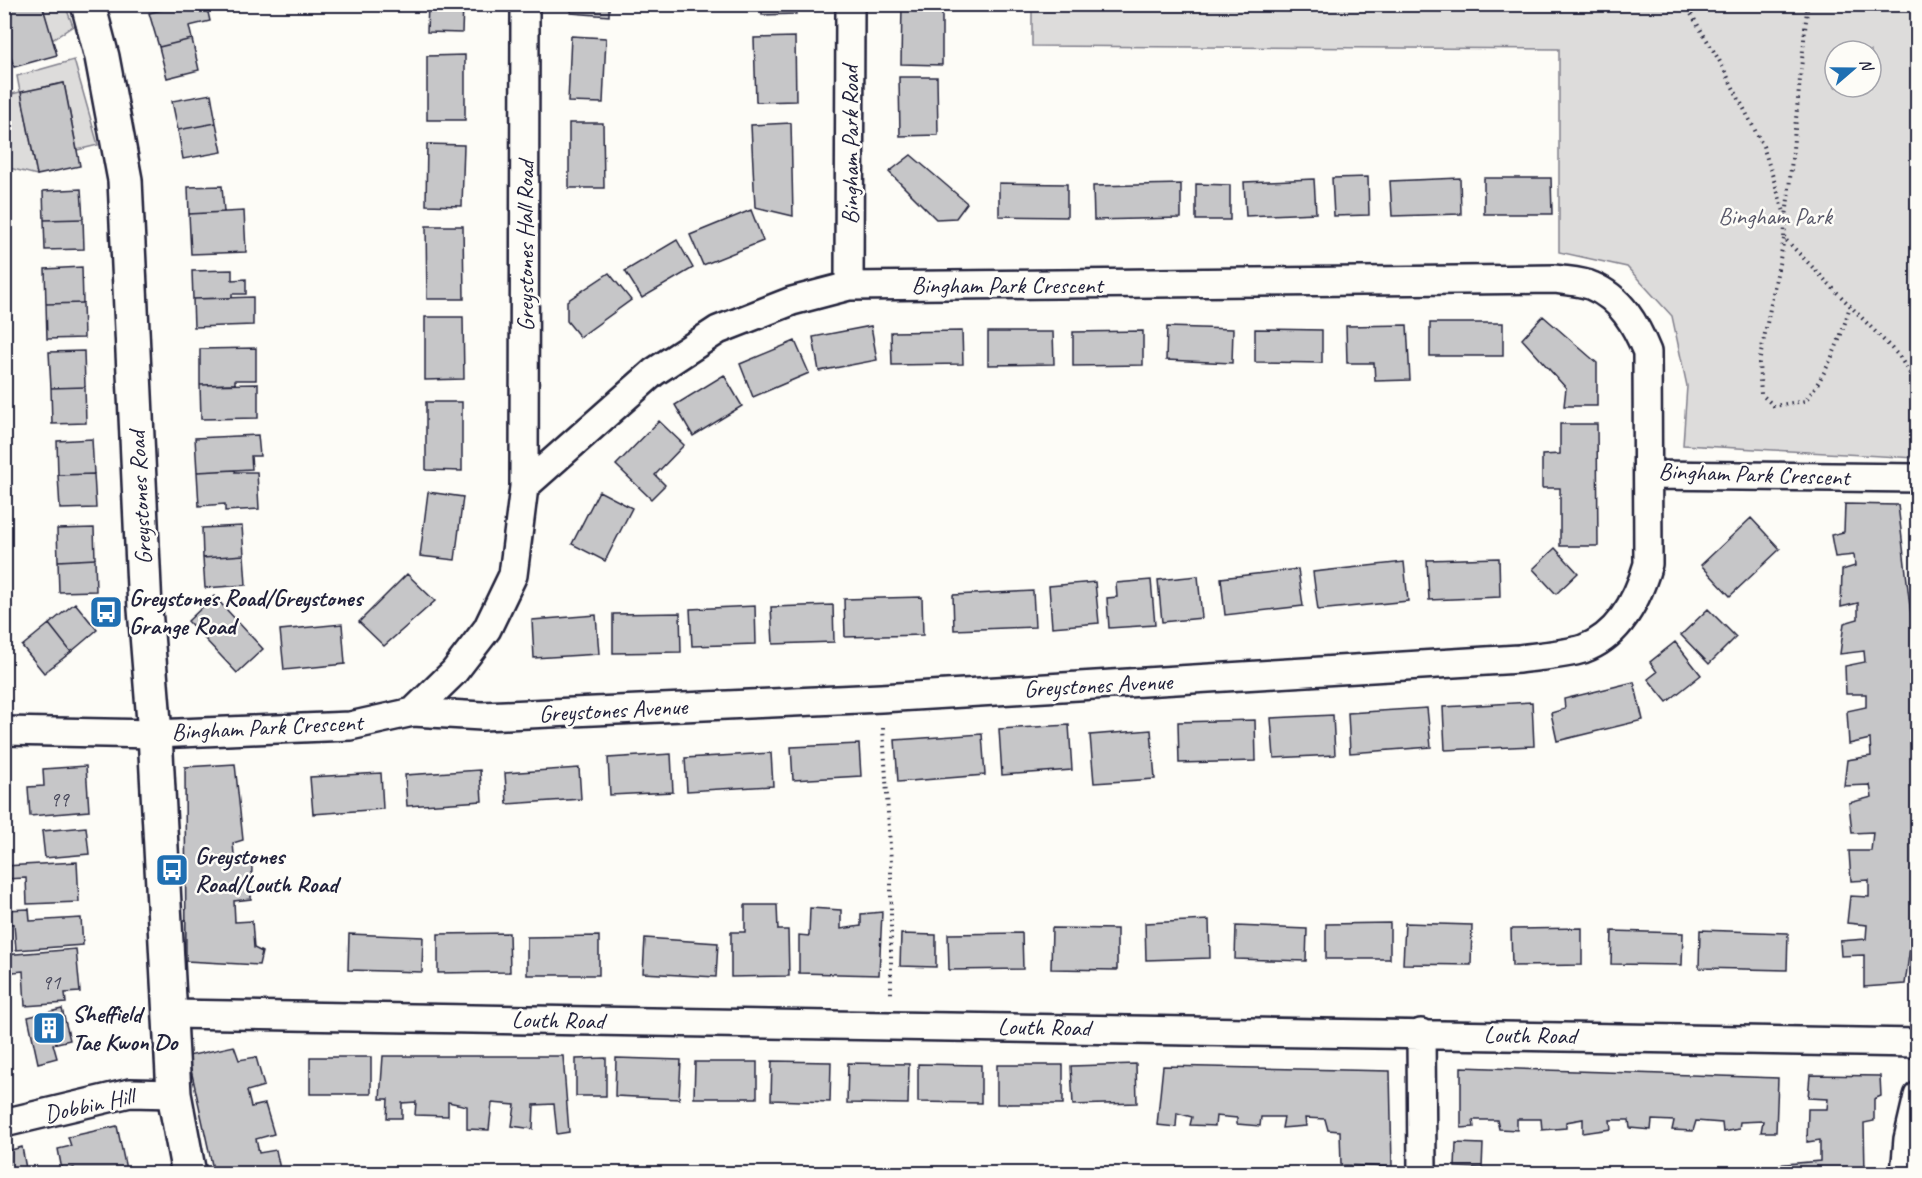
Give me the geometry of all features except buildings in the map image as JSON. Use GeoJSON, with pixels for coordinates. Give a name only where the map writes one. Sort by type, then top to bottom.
{"type":"FeatureCollection","features":[{"type":"Feature","properties":{"kind":"street","name":"Greystones Road"},"geometry":{"type":"LineString","coordinates":[[88,4],[102,57],[125,180],[145,598],[155,734],[174,1094],[189,1173]]}},
{"type":"Feature","properties":{"kind":"street","name":"Greystones Hall Road"},"geometry":{"type":"LineString","coordinates":[[524,487],[525,4]]}},
{"type":"Feature","properties":{"kind":"street","name":"Bingham Park Road"},"geometry":{"type":"LineString","coordinates":[[849,286],[850,4]]}},
{"type":"Feature","properties":{"kind":"street","name":"Bingham Park Crescent"},"geometry":{"type":"LineString","coordinates":[[524,487],[654,372],[718,330],[792,301],[849,286],[1555,279],[1591,285],[1616,301],[1636,326],[1647,352],[1649,475],[1917,478]]}},
{"type":"Feature","properties":{"kind":"street","name":"Greystones Avenue"},"geometry":{"type":"LineString","coordinates":[[413,712],[482,716],[882,698],[1519,660],[1584,648],[1615,628],[1638,596],[1648,564],[1649,475]]}},
{"type":"Feature","properties":{"kind":"street"},"geometry":{"type":"LineString","coordinates":[[413,712],[454,672],[487,629],[513,575],[524,487]]}},
{"type":"Feature","properties":{"kind":"street","name":"Bingham Park Crescent"},"geometry":{"type":"LineString","coordinates":[[4,730],[155,734],[350,726],[413,712]]}},
{"type":"Feature","properties":{"kind":"street","name":"Louth Road"},"geometry":{"type":"LineString","coordinates":[[171,1014],[891,1024],[1917,1043]]}},
{"type":"Feature","properties":{"kind":"street"},"geometry":{"type":"LineString","coordinates":[[1421,1033],[1422,1173]]}},
{"type":"Feature","properties":{"kind":"street","name":"Dobbin Hill"},"geometry":{"type":"LineString","coordinates":[[4,1123],[130,1093],[174,1094]]}},
{"type":"Feature","properties":{"kind":"street"},"geometry":{"type":"LineString","coordinates":[[1905,1173],[1908,1139],[1917,1096]]}},
{"type":"Feature","properties":{"kind":"path"},"geometry":{"type":"LineString","coordinates":[[1685,4],[1719,60],[1763,146],[1786,219]]}},
{"type":"Feature","properties":{"kind":"path"},"geometry":{"type":"LineString","coordinates":[[1805,4],[1807,10],[1784,238],[1760,363],[1761,394],[1774,406],[1805,401],[1822,380],[1839,343],[1851,306]]}},
{"type":"Feature","properties":{"kind":"path"},"geometry":{"type":"LineString","coordinates":[[1784,238],[1899,356],[1917,386]]}},
{"type":"Feature","properties":{"kind":"path"},"geometry":{"type":"LineString","coordinates":[[882,698],[891,863],[891,1024]]}},
{"type":"Feature","properties":{"kind":"green space"},"geometry":{"type":"Polygon","coordinates":[[[42,5],[65,5],[73,26],[52,40],[42,5]]]}},
{"type":"Feature","properties":{"kind":"green space","name":"Bingham Park"},"geometry":{"type":"Polygon","coordinates":[[[1032,5],[1917,5],[1917,458],[1683,445],[1687,386],[1672,316],[1627,267],[1559,252],[1559,49],[1032,46],[1032,5]]]}},
{"type":"Feature","properties":{"kind":"green space"},"geometry":{"type":"Polygon","coordinates":[[[74,60],[98,145],[77,150],[64,83],[21,92],[37,175],[5,167],[5,82],[8,95],[20,92],[17,76],[74,60]]]}},
{"type":"Feature","properties":{"kind":"place","name":"Greystones Road/Greystones Grange Road"},"geometry":{"type":"Point","coordinates":[106,612]}},
{"type":"Feature","properties":{"kind":"place","name":"Greystones Road/Louth Road"},"geometry":{"type":"Point","coordinates":[172,870]}},
{"type":"Feature","properties":{"kind":"place","name":"Sheffield Tae Kwon Do"},"geometry":{"type":"Point","coordinates":[49,1028]}}]}
